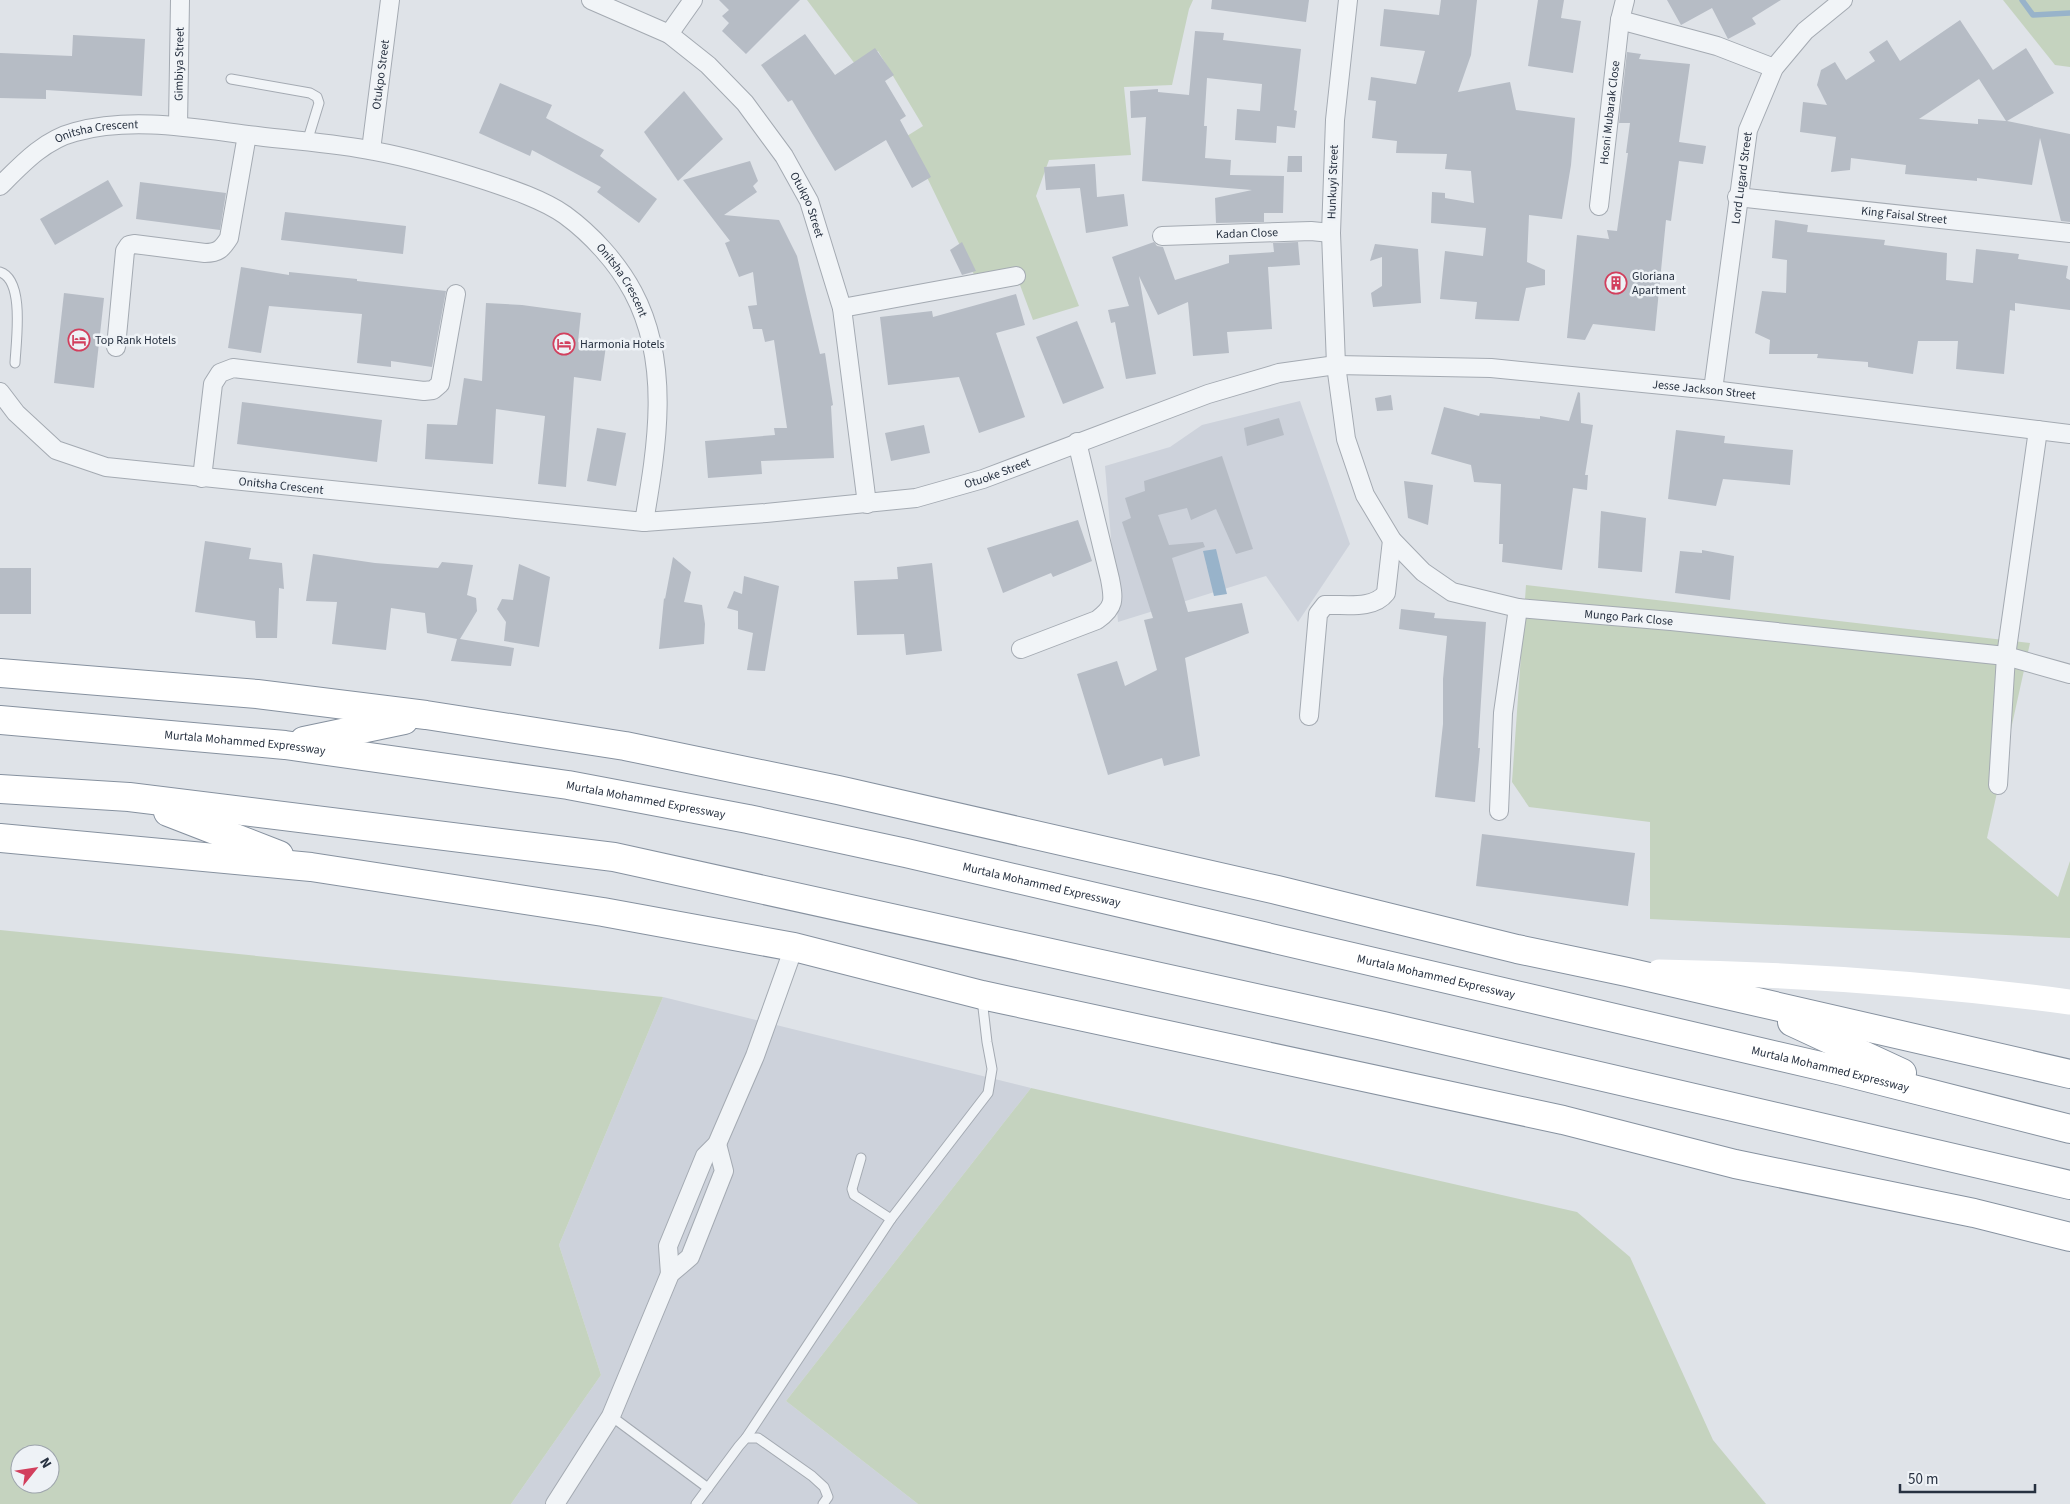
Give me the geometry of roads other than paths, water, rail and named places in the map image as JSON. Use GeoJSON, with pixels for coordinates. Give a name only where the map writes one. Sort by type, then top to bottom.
{"type":"FeatureCollection","features":[{"type":"Feature","properties":{"kind":"highway"},"geometry":{"type":"LineString","coordinates":[[0,673],[257,694],[426,715],[625,746],[838,790],[2070,1074]]}},
{"type":"Feature","properties":{"kind":"highway"},"geometry":{"type":"LineString","coordinates":[[285,745],[426,715]]}},
{"type":"Feature","properties":{"kind":"highway","name":"Murtala Mohammed Expressway"},"geometry":{"type":"LineString","coordinates":[[0,720],[285,745],[568,785],[748,819],[906,853],[1956,1098],[2070,1129]]}},
{"type":"Feature","properties":{"kind":"highway"},"geometry":{"type":"LineString","coordinates":[[0,789],[129,797],[614,857],[1383,1026],[2070,1186]]}},
{"type":"Feature","properties":{"kind":"highway"},"geometry":{"type":"LineString","coordinates":[[129,797],[311,867]]}},
{"type":"Feature","properties":{"kind":"highway"},"geometry":{"type":"LineString","coordinates":[[0,838],[311,867],[603,912],[794,947],[982,995],[1563,1120],[1736,1164],[1974,1213],[2070,1237]]}},
{"type":"Feature","properties":{"kind":"highway"},"geometry":{"type":"LineString","coordinates":[[1742,998],[1956,1098]]}},
{"type":"Feature","properties":{"kind":"main road"},"geometry":{"type":"LineString","coordinates":[[1628,972],[1809,976],[2006,993],[2070,1002]]}},
{"type":"Feature","properties":{"kind":"street","name":"Gimbiya Street"},"geometry":{"type":"LineString","coordinates":[[178,126],[180,0]]}},
{"type":"Feature","properties":{"kind":"street","name":"Otukpo Street"},"geometry":{"type":"LineString","coordinates":[[372,150],[390,0]]}},
{"type":"Feature","properties":{"kind":"street","name":"Otukpo Street"},"geometry":{"type":"LineString","coordinates":[[591,0],[669,34],[708,64],[746,103],[784,156],[809,201],[842,308],[867,504]]}},
{"type":"Feature","properties":{"kind":"street"},"geometry":{"type":"LineString","coordinates":[[669,34],[693,0]]}},
{"type":"Feature","properties":{"kind":"street","name":"Hunkuyi Street"},"geometry":{"type":"LineString","coordinates":[[1336,365],[1331,233],[1335,120],[1348,0]]}},
{"type":"Feature","properties":{"kind":"street","name":"Hosni Mubarak Close"},"geometry":{"type":"LineString","coordinates":[[1598,206],[1620,20],[1625,0]]}},
{"type":"Feature","properties":{"kind":"street","name":"Lord Lugard Street"},"geometry":{"type":"LineString","coordinates":[[1713,390],[1737,197],[1748,130],[1774,68],[1804,30],[1843,0]]}},
{"type":"Feature","properties":{"kind":"street"},"geometry":{"type":"LineString","coordinates":[[1620,20],[1717,46],[1774,68]]}},
{"type":"Feature","properties":{"kind":"street","name":"Onitsha Crescent"},"geometry":{"type":"LineString","coordinates":[[0,186],[26,160],[49,142],[74,132],[120,124],[178,126],[372,150],[438,165],[516,191],[564,214],[603,250],[633,292],[648,330],[659,389],[656,454],[644,522],[106,467],[56,450],[16,413],[0,392]]}},
{"type":"Feature","properties":{"kind":"street"},"geometry":{"type":"LineString","coordinates":[[116,347],[125,251],[129,245],[134,244],[205,253],[216,253],[223,247],[229,238],[247,135]]}},
{"type":"Feature","properties":{"kind":"street","name":"King Faisal Street"},"geometry":{"type":"LineString","coordinates":[[1737,197],[2070,233]]}},
{"type":"Feature","properties":{"kind":"street","name":"Kadan Close"},"geometry":{"type":"LineString","coordinates":[[1162,236],[1311,231],[1331,233]]}},
{"type":"Feature","properties":{"kind":"street"},"geometry":{"type":"LineString","coordinates":[[842,308],[1016,276]]}},
{"type":"Feature","properties":{"kind":"street"},"geometry":{"type":"LineString","coordinates":[[202,478],[213,384],[220,372],[233,368],[424,391],[432,390],[440,384],[456,294]]}},
{"type":"Feature","properties":{"kind":"street","name":"Otuoke Street"},"geometry":{"type":"LineString","coordinates":[[644,522],[867,504],[916,498],[983,478],[1208,394],[1279,373],[1336,365]]}},
{"type":"Feature","properties":{"kind":"street","name":"Jesse Jackson Street"},"geometry":{"type":"LineString","coordinates":[[1336,365],[1491,368],[1713,390],[2070,434]]}},
{"type":"Feature","properties":{"kind":"street","name":"Mungo Park Close"},"geometry":{"type":"LineString","coordinates":[[1336,365],[1346,438],[1364,495],[1392,540],[1422,572],[1452,592],[1518,608],[1671,621],[2006,656],[2070,674]]}},
{"type":"Feature","properties":{"kind":"street"},"geometry":{"type":"LineString","coordinates":[[1998,785],[2006,656],[2038,430]]}},
{"type":"Feature","properties":{"kind":"street"},"geometry":{"type":"LineString","coordinates":[[1021,649],[1097,620],[1108,612],[1112,605],[1113,593],[1077,442]]}},
{"type":"Feature","properties":{"kind":"street"},"geometry":{"type":"LineString","coordinates":[[1310,716],[1318,614],[1325,604],[1372,604],[1381,600],[1386,593],[1392,540]]}},
{"type":"Feature","properties":{"kind":"street"},"geometry":{"type":"LineString","coordinates":[[1498,811],[1503,713],[1518,608]]}},
{"type":"Feature","properties":{"kind":"street"},"geometry":{"type":"LineString","coordinates":[[555,1504],[611,1416],[670,1274],[668,1246],[705,1156],[717,1144],[755,1056],[794,947]]}},
{"type":"Feature","properties":{"kind":"street"},"geometry":{"type":"LineString","coordinates":[[670,1274],[690,1257],[724,1171],[717,1144]]}},
{"type":"Feature","properties":{"kind":"lane"},"geometry":{"type":"LineString","coordinates":[[231,79],[310,93],[317,97],[319,103],[307,142]]}},
{"type":"Feature","properties":{"kind":"lane"},"geometry":{"type":"LineString","coordinates":[[0,272],[11,280],[17,298],[15,363]]}},
{"type":"Feature","properties":{"kind":"lane"},"geometry":{"type":"LineString","coordinates":[[696,1504],[746,1438],[891,1219],[988,1093],[992,1069],[986,1042],[982,995]]}},
{"type":"Feature","properties":{"kind":"lane"},"geometry":{"type":"LineString","coordinates":[[861,1158],[852,1188],[854,1195],[891,1219]]}},
{"type":"Feature","properties":{"kind":"lane"},"geometry":{"type":"LineString","coordinates":[[611,1416],[708,1488]]}},
{"type":"Feature","properties":{"kind":"lane"},"geometry":{"type":"LineString","coordinates":[[746,1438],[758,1438],[812,1476],[824,1487],[828,1497],[823,1504]]}},
{"type":"Feature","properties":{"kind":"water"},"geometry":{"type":"Polygon","coordinates":[[[1216,549],[1227,594],[1214,596],[1203,551],[1216,549]]]}},
{"type":"Feature","properties":{"kind":"waterway"},"geometry":{"type":"LineString","coordinates":[[2022,0],[2033,15],[2070,13]]}},
{"type":"Feature","properties":{"kind":"place","name":"Gloriana Apartment"},"geometry":{"type":"Point","coordinates":[1616,283]}},
{"type":"Feature","properties":{"kind":"place","name":"Top Rank Hotels"},"geometry":{"type":"Point","coordinates":[79,340]}},
{"type":"Feature","properties":{"kind":"place","name":"Harmonia Hotels"},"geometry":{"type":"Point","coordinates":[564,344]}}]}
